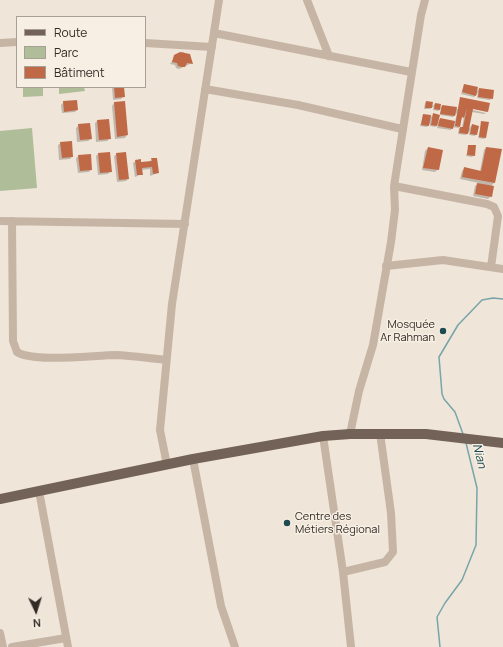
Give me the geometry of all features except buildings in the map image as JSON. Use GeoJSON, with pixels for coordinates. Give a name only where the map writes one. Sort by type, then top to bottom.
{"type":"FeatureCollection","features":[{"type":"Feature","properties":{"kind":"main road"},"geometry":{"type":"LineString","coordinates":[[0,499],[193,459],[323,436],[350,434],[426,434],[503,443]]}},
{"type":"Feature","properties":{"kind":"street"},"geometry":{"type":"LineString","coordinates":[[167,465],[160,430],[172,304],[219,0]]}},
{"type":"Feature","properties":{"kind":"street"},"geometry":{"type":"LineString","coordinates":[[307,0],[329,56]]}},
{"type":"Feature","properties":{"kind":"street"},"geometry":{"type":"LineString","coordinates":[[350,434],[359,391],[373,345],[395,210],[394,186],[402,129],[425,0]]}},
{"type":"Feature","properties":{"kind":"street"},"geometry":{"type":"LineString","coordinates":[[214,33],[411,72]]}},
{"type":"Feature","properties":{"kind":"street"},"geometry":{"type":"LineString","coordinates":[[0,43],[16,42]]}},
{"type":"Feature","properties":{"kind":"street"},"geometry":{"type":"LineString","coordinates":[[146,43],[212,47]]}},
{"type":"Feature","properties":{"kind":"street"},"geometry":{"type":"LineString","coordinates":[[205,89],[298,105],[402,129]]}},
{"type":"Feature","properties":{"kind":"street"},"geometry":{"type":"LineString","coordinates":[[394,186],[487,204],[494,207],[498,216],[491,267]]}},
{"type":"Feature","properties":{"kind":"street"},"geometry":{"type":"LineString","coordinates":[[0,221],[185,224]]}},
{"type":"Feature","properties":{"kind":"street"},"geometry":{"type":"LineString","coordinates":[[12,221],[13,341],[17,352],[22,355],[44,357],[117,355],[166,360]]}},
{"type":"Feature","properties":{"kind":"street"},"geometry":{"type":"LineString","coordinates":[[386,266],[443,260],[503,269]]}},
{"type":"Feature","properties":{"kind":"street"},"geometry":{"type":"LineString","coordinates":[[343,572],[385,562],[393,552],[391,513],[380,434]]}},
{"type":"Feature","properties":{"kind":"street"},"geometry":{"type":"LineString","coordinates":[[323,436],[343,572],[351,647]]}},
{"type":"Feature","properties":{"kind":"street"},"geometry":{"type":"LineString","coordinates":[[193,459],[221,606],[235,647]]}},
{"type":"Feature","properties":{"kind":"street"},"geometry":{"type":"LineString","coordinates":[[38,491],[68,647]]}},
{"type":"Feature","properties":{"kind":"street"},"geometry":{"type":"LineString","coordinates":[[0,634],[4,647]]}},
{"type":"Feature","properties":{"kind":"street"},"geometry":{"type":"LineString","coordinates":[[12,647],[66,638]]}},
{"type":"Feature","properties":{"kind":"green space"},"geometry":{"type":"Polygon","coordinates":[[[23,88],[43,88],[43,96],[23,97],[23,88]]]}},
{"type":"Feature","properties":{"kind":"green space"},"geometry":{"type":"Polygon","coordinates":[[[59,88],[84,88],[85,91],[59,94],[59,88]]]}},
{"type":"Feature","properties":{"kind":"green space"},"geometry":{"type":"Polygon","coordinates":[[[32,128],[37,188],[0,191],[0,131],[32,128]]]}},
{"type":"Feature","properties":{"kind":"waterway","name":"Nian"},"geometry":{"type":"LineString","coordinates":[[463,434],[455,412],[444,399],[442,394],[439,357],[458,325],[482,300],[493,298],[503,299]]}},
{"type":"Feature","properties":{"kind":"waterway","name":"Nian"},"geometry":{"type":"LineString","coordinates":[[440,647],[437,617],[445,603],[462,580],[476,545],[477,488],[466,443]]}},
{"type":"Feature","properties":{"kind":"place","name":"Mosquée Ar Rahman"},"geometry":{"type":"Point","coordinates":[443,331]}},
{"type":"Feature","properties":{"kind":"place","name":"Centre des Métiers Régional"},"geometry":{"type":"Point","coordinates":[287,523]}}]}
